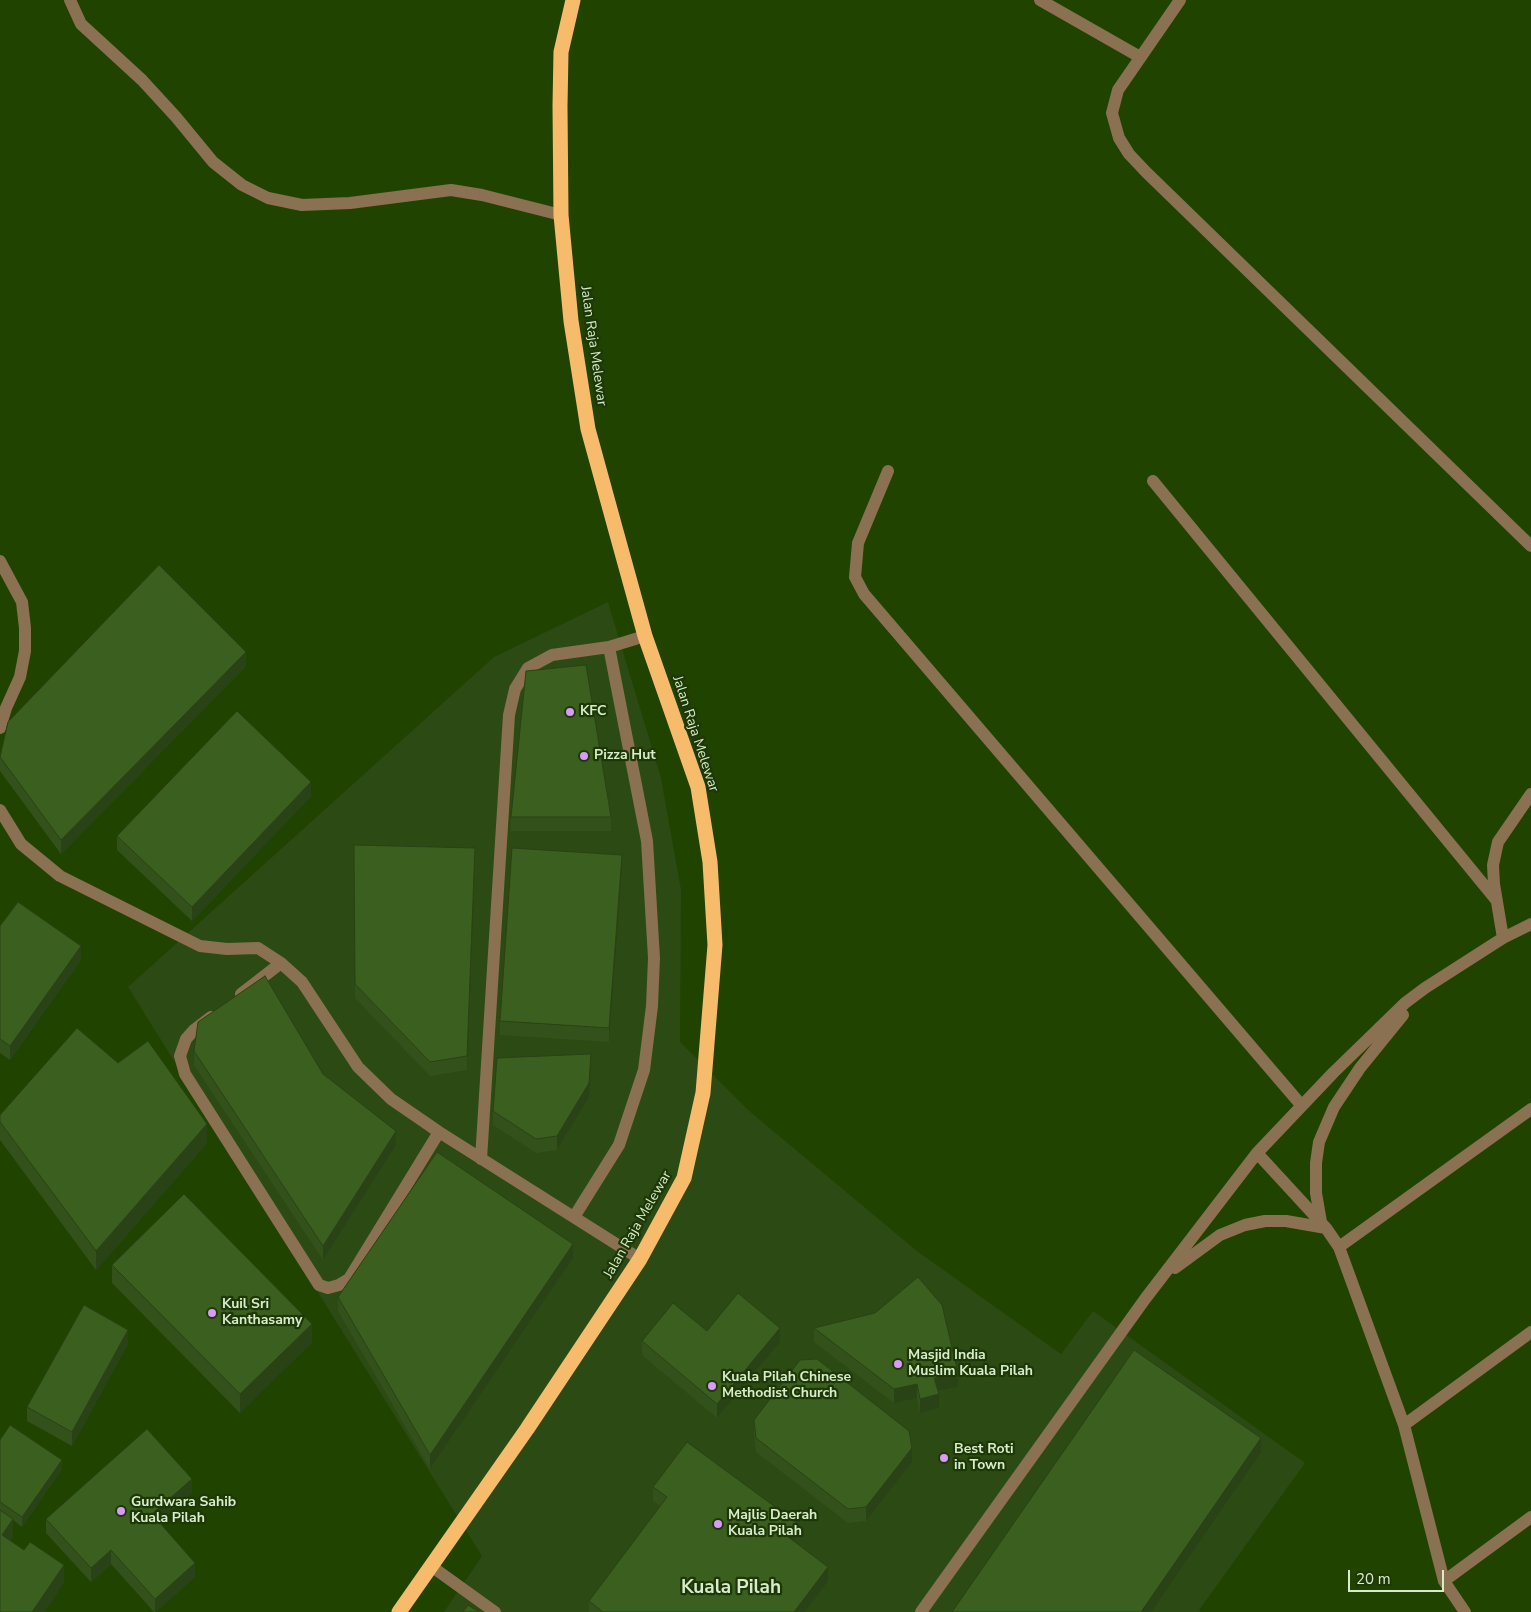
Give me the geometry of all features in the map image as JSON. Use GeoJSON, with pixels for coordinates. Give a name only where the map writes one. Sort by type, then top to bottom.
{"type":"FeatureCollection","features":[{"type":"Feature","properties":{"kind":"highway","name":"Jalan Raja Melewar"},"geometry":{"type":"LineString","coordinates":[[399,1612],[527,1429],[640,1259],[684,1178],[703,1092],[715,945],[710,862],[698,787],[645,636],[588,429],[570,321],[561,215],[560,106],[561,52],[573,0]]}},
{"type":"Feature","properties":{"kind":"street"},"geometry":{"type":"LineString","coordinates":[[70,0],[81,24],[142,80],[176,116],[213,162],[242,185],[268,198],[302,205],[350,203],[452,190],[482,195],[561,215]]}},
{"type":"Feature","properties":{"kind":"street"},"geometry":{"type":"LineString","coordinates":[[1040,0],[1140,57]]}},
{"type":"Feature","properties":{"kind":"street"},"geometry":{"type":"LineString","coordinates":[[1180,0],[1118,90],[1112,113],[1119,138],[1130,154],[1531,546]]}},
{"type":"Feature","properties":{"kind":"street"},"geometry":{"type":"LineString","coordinates":[[888,471],[858,543],[855,577],[864,594],[1302,1106]]}},
{"type":"Feature","properties":{"kind":"street"},"geometry":{"type":"LineString","coordinates":[[1154,481],[1497,901]]}},
{"type":"Feature","properties":{"kind":"street"},"geometry":{"type":"LineString","coordinates":[[0,561],[22,602],[25,651],[20,677],[6,708],[0,728]]}},
{"type":"Feature","properties":{"kind":"street"},"geometry":{"type":"LineString","coordinates":[[481,1159],[509,715],[515,689],[528,668],[552,655],[609,647],[645,636]]}},
{"type":"Feature","properties":{"kind":"street"},"geometry":{"type":"LineString","coordinates":[[574,1217],[619,1145],[644,1070],[652,1006],[654,958],[647,842],[609,647]]}},
{"type":"Feature","properties":{"kind":"street"},"geometry":{"type":"LineString","coordinates":[[1503,938],[1493,865],[1498,842],[1531,794]]}},
{"type":"Feature","properties":{"kind":"street"},"geometry":{"type":"LineString","coordinates":[[0,810],[22,844],[60,876],[200,946],[227,949],[258,948],[281,963],[302,982],[358,1067],[391,1099],[481,1159],[640,1259]]}},
{"type":"Feature","properties":{"kind":"street"},"geometry":{"type":"LineString","coordinates":[[921,1612],[1145,1299],[1257,1153],[1333,1073],[1405,1003],[1503,938],[1531,924]]}},
{"type":"Feature","properties":{"kind":"street"},"geometry":{"type":"LineString","coordinates":[[233,1000],[281,963]]}},
{"type":"Feature","properties":{"kind":"street"},"geometry":{"type":"LineString","coordinates":[[1324,1225],[1316,1193],[1316,1164],[1319,1142],[1334,1107],[1360,1068],[1425,988]]}},
{"type":"Feature","properties":{"kind":"street"},"geometry":{"type":"LineString","coordinates":[[217,1012],[194,1030],[186,1039],[180,1056],[185,1074],[319,1284],[328,1288],[339,1285],[349,1279],[439,1132]]}},
{"type":"Feature","properties":{"kind":"street"},"geometry":{"type":"LineString","coordinates":[[1340,1247],[1531,1109]]}},
{"type":"Feature","properties":{"kind":"street"},"geometry":{"type":"LineString","coordinates":[[1257,1153],[1324,1225],[1340,1247],[1404,1425],[1444,1581],[1465,1612]]}},
{"type":"Feature","properties":{"kind":"street"},"geometry":{"type":"LineString","coordinates":[[1145,1299],[1177,1266],[1220,1234],[1245,1225],[1265,1221],[1324,1225]]}},
{"type":"Feature","properties":{"kind":"street"},"geometry":{"type":"LineString","coordinates":[[1404,1425],[1531,1332]]}},
{"type":"Feature","properties":{"kind":"street"},"geometry":{"type":"LineString","coordinates":[[1444,1581],[1531,1517]]}},
{"type":"Feature","properties":{"kind":"street"},"geometry":{"type":"LineString","coordinates":[[431,1566],[495,1612]]}},
{"type":"Feature","properties":{"kind":"shaded area"},"geometry":{"type":"Polygon","coordinates":[[[608,602],[661,778],[681,890],[680,1042],[748,1110],[917,1251],[1061,1354],[1093,1311],[1305,1463],[1199,1610],[1201,1612],[444,1612],[482,1556],[128,987],[494,657],[608,602]]]}},
{"type":"Feature","properties":{"kind":"building"},"geometry":{"type":"Polygon","coordinates":[[[159,565],[246,652],[61,840],[0,757],[8,722],[159,565]]]}},
{"type":"Feature","properties":{"kind":"building"},"geometry":{"type":"Polygon","coordinates":[[[586,665],[611,817],[511,817],[526,671],[586,665]]]}},
{"type":"Feature","properties":{"kind":"building"},"geometry":{"type":"Polygon","coordinates":[[[237,711],[311,782],[192,907],[117,836],[237,711]]]}},
{"type":"Feature","properties":{"kind":"building"},"geometry":{"type":"Polygon","coordinates":[[[354,845],[475,848],[467,1056],[430,1062],[355,984],[354,845]]]}},
{"type":"Feature","properties":{"kind":"building"},"geometry":{"type":"Polygon","coordinates":[[[512,848],[622,855],[609,1028],[500,1021],[512,848]]]}},
{"type":"Feature","properties":{"kind":"building"},"geometry":{"type":"Polygon","coordinates":[[[18,902],[81,946],[10,1046],[0,1039],[0,926],[18,902]]]}},
{"type":"Feature","properties":{"kind":"building"},"geometry":{"type":"Polygon","coordinates":[[[265,976],[323,1074],[396,1131],[323,1246],[194,1051],[198,1022],[265,976]]]}},
{"type":"Feature","properties":{"kind":"building"},"geometry":{"type":"Polygon","coordinates":[[[77,1028],[118,1063],[148,1041],[207,1124],[96,1251],[0,1122],[0,1115],[77,1028]]]}},
{"type":"Feature","properties":{"kind":"building"},"geometry":{"type":"Polygon","coordinates":[[[591,1054],[589,1083],[557,1136],[536,1139],[493,1111],[497,1058],[591,1054]]]}},
{"type":"Feature","properties":{"kind":"building"},"geometry":{"type":"Polygon","coordinates":[[[437,1152],[573,1244],[430,1455],[338,1297],[437,1152]]]}},
{"type":"Feature","properties":{"kind":"building","name":"Kuil Sri Kanthasamy"},"geometry":{"type":"Polygon","coordinates":[[[184,1194],[312,1324],[240,1394],[112,1265],[184,1194]]]}},
{"type":"Feature","properties":{"kind":"building","name":"Masjid India Muslim Kuala Pilah"},"geometry":{"type":"Polygon","coordinates":[[[918,1277],[942,1305],[958,1373],[934,1378],[939,1394],[920,1399],[917,1384],[894,1389],[814,1328],[875,1313],[918,1277]]]}},
{"type":"Feature","properties":{"kind":"building","name":"Kuala Pilah Chinese Methodist Church"},"geometry":{"type":"Polygon","coordinates":[[[738,1293],[780,1328],[717,1404],[642,1341],[673,1303],[707,1331],[738,1293]]]}},
{"type":"Feature","properties":{"kind":"building"},"geometry":{"type":"Polygon","coordinates":[[[84,1305],[128,1330],[72,1432],[27,1407],[84,1305]]]}},
{"type":"Feature","properties":{"kind":"building"},"geometry":{"type":"Polygon","coordinates":[[[1134,1350],[1261,1438],[1141,1612],[952,1612],[1134,1350]]]}},
{"type":"Feature","properties":{"kind":"building"},"geometry":{"type":"Polygon","coordinates":[[[817,1359],[909,1431],[912,1448],[866,1507],[848,1509],[756,1438],[754,1420],[800,1360],[817,1359]]]}},
{"type":"Feature","properties":{"kind":"building"},"geometry":{"type":"Polygon","coordinates":[[[10,1425],[62,1460],[22,1517],[0,1502],[0,1440],[10,1425]]]}},
{"type":"Feature","properties":{"kind":"building","name":"Gurdwara Sahib Kuala Pilah"},"geometry":{"type":"Polygon","coordinates":[[[147,1429],[192,1479],[152,1514],[195,1563],[155,1599],[111,1550],[91,1568],[46,1519],[147,1429]]]}},
{"type":"Feature","properties":{"kind":"building","name":"Majlis Daerah Kuala Pilah"},"geometry":{"type":"Polygon","coordinates":[[[687,1442],[797,1523],[787,1536],[828,1567],[794,1612],[603,1612],[589,1601],[667,1497],[653,1487],[687,1442]]]}},
{"type":"Feature","properties":{"kind":"building"},"geometry":{"type":"Polygon","coordinates":[[[0,1510],[13,1519],[2,1535],[24,1550],[30,1542],[64,1565],[32,1612],[0,1612],[0,1510]]]}},
{"type":"Feature","properties":{"kind":"building"},"geometry":{"type":"Polygon","coordinates":[[[468,1605],[479,1612],[463,1612],[468,1605]]]}},
{"type":"Feature","properties":{"kind":"place","name":"KFC"},"geometry":{"type":"Point","coordinates":[570,712]}},
{"type":"Feature","properties":{"kind":"place","name":"Pizza Hut"},"geometry":{"type":"Point","coordinates":[584,756]}},
{"type":"Feature","properties":{"kind":"place","name":"Kuil Sri Kanthasamy"},"geometry":{"type":"Point","coordinates":[212,1313]}},
{"type":"Feature","properties":{"kind":"place","name":"Masjid India Muslim Kuala Pilah"},"geometry":{"type":"Point","coordinates":[898,1364]}},
{"type":"Feature","properties":{"kind":"place","name":"Kuala Pilah Chinese Methodist Church"},"geometry":{"type":"Point","coordinates":[712,1386]}},
{"type":"Feature","properties":{"kind":"place","name":"Best Roti in Town"},"geometry":{"type":"Point","coordinates":[944,1458]}},
{"type":"Feature","properties":{"kind":"place","name":"Gurdwara Sahib Kuala Pilah"},"geometry":{"type":"Point","coordinates":[121,1511]}},
{"type":"Feature","properties":{"kind":"place","name":"Majlis Daerah Kuala Pilah"},"geometry":{"type":"Point","coordinates":[718,1524]}},
{"type":"Feature","properties":{"kind":"district","name":"Kuala Pilah"},"geometry":{"type":"Point","coordinates":[731,1588]}}]}
